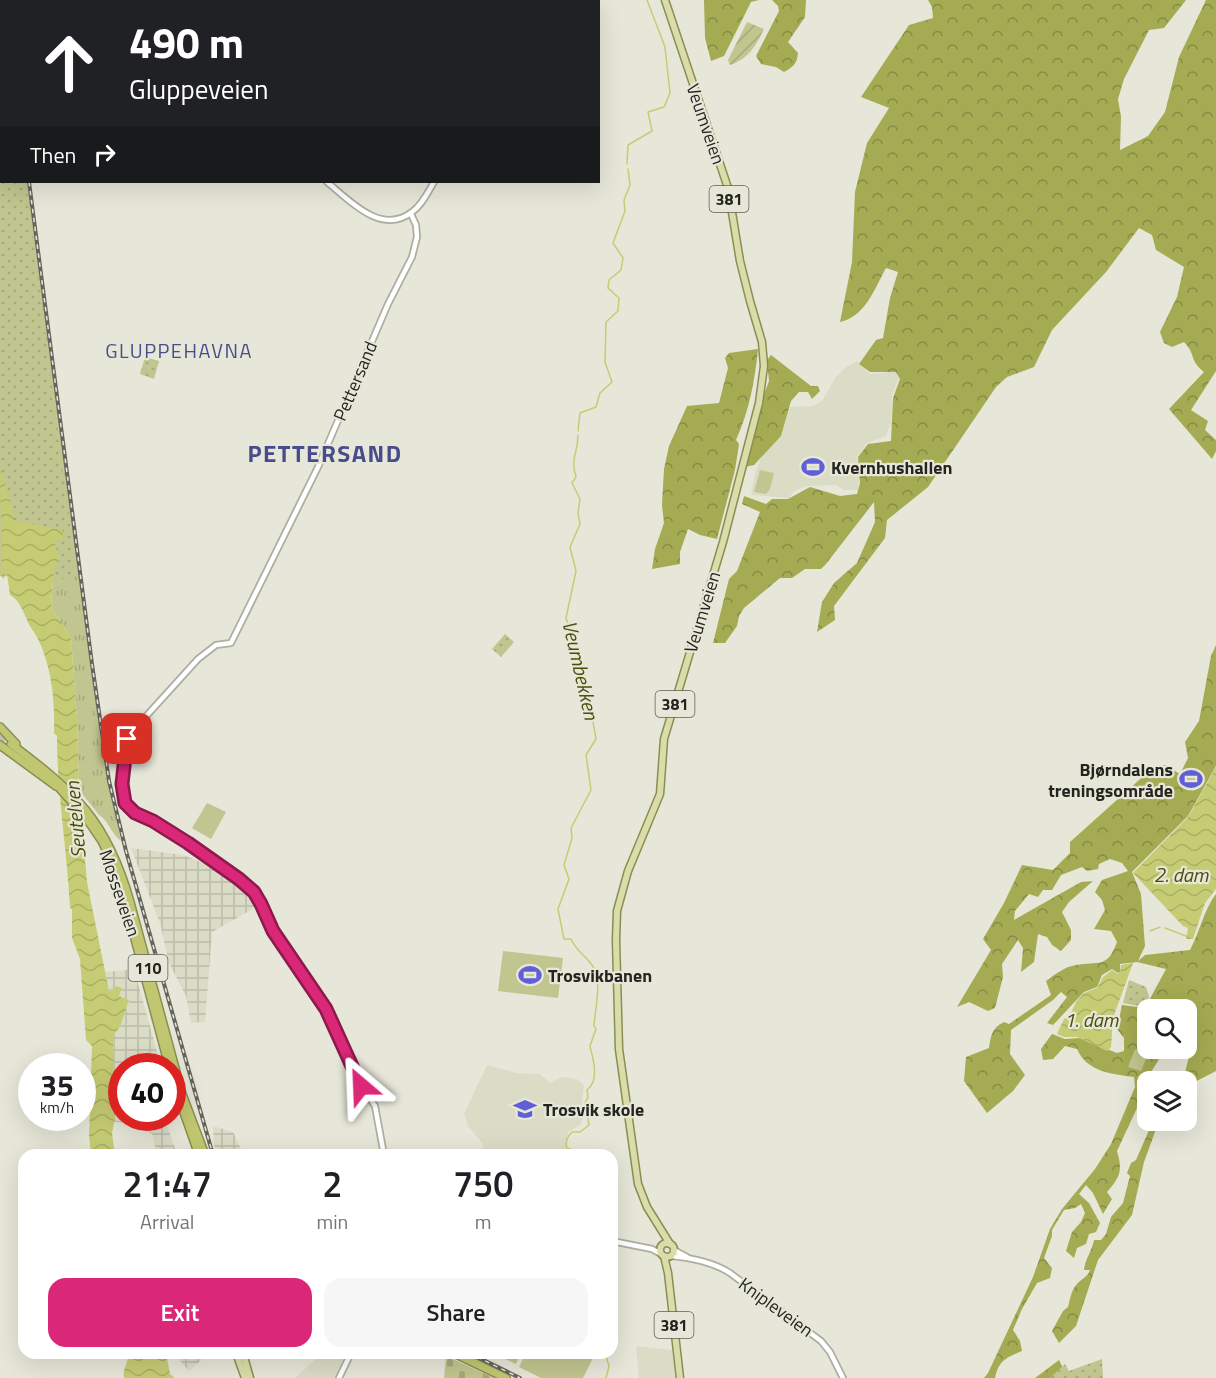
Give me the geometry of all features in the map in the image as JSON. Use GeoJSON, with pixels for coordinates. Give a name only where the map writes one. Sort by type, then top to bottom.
{"type":"FeatureCollection","features":[{"type":"Feature","properties":{"kind":"highway","name":"110"},"geometry":{"type":"LineString","coordinates":[[0,727],[47,774]]}},
{"type":"Feature","properties":{"kind":"highway","name":"110"},"geometry":{"type":"LineString","coordinates":[[6,734],[5,740],[0,744],[47,774]]}},
{"type":"Feature","properties":{"kind":"highway","name":"110"},"geometry":{"type":"LineString","coordinates":[[10,745],[62,787],[94,823]]}},
{"type":"Feature","properties":{"kind":"highway","name":"Mosseveien"},"geometry":{"type":"LineString","coordinates":[[94,823],[120,883],[166,1053]]}},
{"type":"Feature","properties":{"kind":"highway","name":"Mosseveien"},"geometry":{"type":"LineString","coordinates":[[94,823],[111,848],[122,872],[182,1094],[203,1149]]}},
{"type":"Feature","properties":{"kind":"highway"},"geometry":{"type":"LineString","coordinates":[[186,1116],[198,1149]]}},
{"type":"Feature","properties":{"kind":"highway"},"geometry":{"type":"LineString","coordinates":[[466,1359],[506,1378]]}},
{"type":"Feature","properties":{"kind":"main road","name":"Veumveien"},"geometry":{"type":"LineString","coordinates":[[665,0],[728,188],[740,261],[762,342],[764,366],[759,403],[723,542],[666,732],[660,794],[628,871],[617,911],[616,973],[622,1071],[639,1185],[642,1197],[658,1226],[667,1251]]}},
{"type":"Feature","properties":{"kind":"main road","name":"381"},"geometry":{"type":"LineString","coordinates":[[667,1251],[680,1378]]}},
{"type":"Feature","properties":{"kind":"main road"},"geometry":{"type":"LineString","coordinates":[[237,1359],[245,1378]]}},
{"type":"Feature","properties":{"kind":"main road"},"geometry":{"type":"LineString","coordinates":[[245,1359],[250,1378]]}},
{"type":"Feature","properties":{"kind":"street"},"geometry":{"type":"LineString","coordinates":[[328,183],[364,212],[376,219],[390,220],[411,214],[421,204],[433,183]]}},
{"type":"Feature","properties":{"kind":"street","name":"Pettersand"},"geometry":{"type":"LineString","coordinates":[[383,1149],[375,1106],[356,1077],[326,1009],[273,931],[257,897],[239,879],[178,836],[135,813],[125,803],[121,791],[125,746],[130,734],[198,659],[216,645],[231,643],[318,467],[388,304],[412,257],[417,237],[416,225],[411,214]]}},
{"type":"Feature","properties":{"kind":"street","name":"Knipleveien"},"geometry":{"type":"LineString","coordinates":[[618,1242],[667,1251],[722,1268],[808,1330],[826,1346],[843,1378]]}},
{"type":"Feature","properties":{"kind":"street"},"geometry":{"type":"LineString","coordinates":[[339,1378],[348,1359]]}},
{"type":"Feature","properties":{"kind":"shaded area"},"geometry":{"type":"Polygon","coordinates":[[[857,361],[870,374],[886,373],[892,369],[901,372],[892,395],[891,423],[886,436],[867,443],[857,457],[858,490],[844,490],[836,485],[807,486],[794,491],[789,498],[751,495],[762,455],[781,436],[790,407],[813,406],[822,401],[836,377],[846,367],[857,361]]]}},
{"type":"Feature","properties":{"kind":"shaded area"},"geometry":{"type":"Polygon","coordinates":[[[131,848],[183,855],[216,868],[244,886],[260,905],[212,932],[205,1022],[191,1023],[186,996],[169,963],[160,923],[131,848]]]}},
{"type":"Feature","properties":{"kind":"shaded area"},"geometry":{"type":"Polygon","coordinates":[[[134,969],[157,1053],[113,1053],[113,1035],[121,1025],[129,1001],[119,996],[122,988],[116,986],[114,990],[109,991],[105,972],[134,969]]]}},
{"type":"Feature","properties":{"kind":"shaded area","name":"Trosvik skole"},"geometry":{"type":"Polygon","coordinates":[[[487,1065],[516,1073],[539,1074],[551,1083],[561,1077],[577,1079],[584,1085],[582,1104],[584,1115],[580,1125],[568,1132],[566,1149],[483,1149],[483,1144],[468,1126],[464,1114],[487,1065]]]}},
{"type":"Feature","properties":{"kind":"shaded area"},"geometry":{"type":"Polygon","coordinates":[[[213,1126],[233,1132],[241,1149],[216,1149],[213,1126]]]}},
{"type":"Feature","properties":{"kind":"shaded area"},"geometry":{"type":"Polygon","coordinates":[[[147,1131],[169,1131],[175,1149],[156,1149],[152,1134],[147,1131]]]}},
{"type":"Feature","properties":{"kind":"shaded area"},"geometry":{"type":"Polygon","coordinates":[[[636,1346],[672,1350],[675,1378],[639,1378],[636,1346]]]}},
{"type":"Feature","properties":{"kind":"shaded area"},"geometry":{"type":"Polygon","coordinates":[[[178,1359],[202,1359],[189,1371],[178,1359]]]}},
{"type":"Feature","properties":{"kind":"shaded area"},"geometry":{"type":"Polygon","coordinates":[[[316,1359],[343,1359],[334,1378],[295,1378],[316,1359]]]}},
{"type":"Feature","properties":{"kind":"green space"},"geometry":{"type":"Polygon","coordinates":[[[704,0],[759,0],[751,2],[724,56],[711,61],[705,38],[704,0]]]}},
{"type":"Feature","properties":{"kind":"green space"},"geometry":{"type":"Polygon","coordinates":[[[772,0],[806,0],[805,17],[788,42],[798,53],[797,60],[784,72],[776,67],[761,64],[756,56],[779,11],[778,6],[772,0]]]}},
{"type":"Feature","properties":{"kind":"green space"},"geometry":{"type":"Polygon","coordinates":[[[928,0],[1186,0],[1164,28],[1149,30],[1124,79],[1118,99],[1121,117],[1120,150],[1148,136],[1165,112],[1179,57],[1206,0],[1216,0],[1216,371],[1191,410],[1208,421],[1205,430],[1216,440],[1216,451],[1212,459],[1169,409],[1204,372],[1196,364],[1184,342],[1172,347],[1164,343],[1160,332],[1177,297],[1184,267],[1156,250],[1152,235],[1139,228],[1106,272],[1052,330],[1034,367],[1007,377],[996,387],[928,487],[887,520],[885,538],[834,606],[835,620],[817,632],[822,602],[834,583],[857,563],[875,522],[874,502],[821,569],[805,569],[792,578],[780,578],[744,608],[737,626],[725,643],[713,643],[729,579],[737,571],[760,512],[742,504],[744,496],[766,504],[772,499],[788,499],[810,487],[840,496],[857,494],[860,483],[858,457],[868,444],[891,441],[893,398],[900,379],[896,372],[870,372],[859,364],[876,340],[883,338],[890,298],[898,272],[886,268],[863,308],[849,319],[840,322],[852,262],[855,192],[867,143],[889,108],[861,97],[909,25],[933,18],[932,7],[928,0]]]}},
{"type":"Feature","properties":{"kind":"green space"},"geometry":{"type":"Polygon","coordinates":[[[747,22],[764,29],[751,51],[730,65],[728,60],[747,22]]]}},
{"type":"Feature","properties":{"kind":"green space"},"geometry":{"type":"Polygon","coordinates":[[[0,183],[27,183],[105,769],[121,841],[79,790],[77,717],[71,638],[51,607],[54,566],[0,467],[0,183]]]}},
{"type":"Feature","properties":{"kind":"green space"},"geometry":{"type":"Polygon","coordinates":[[[0,183],[26,183],[59,442],[58,463],[66,482],[75,579],[0,576],[0,183]]]}},
{"type":"Feature","properties":{"kind":"green space"},"geometry":{"type":"Polygon","coordinates":[[[758,349],[751,396],[736,440],[739,444],[735,470],[717,539],[688,529],[680,552],[680,564],[652,569],[655,549],[664,523],[662,505],[664,469],[669,446],[687,406],[719,403],[728,368],[725,358],[729,353],[758,349]]]}},
{"type":"Feature","properties":{"kind":"green space"},"geometry":{"type":"Polygon","coordinates":[[[771,355],[811,386],[818,386],[820,391],[812,399],[808,392],[799,392],[791,401],[781,436],[754,465],[745,467],[769,381],[767,360],[771,355]]]}},
{"type":"Feature","properties":{"kind":"green space"},"geometry":{"type":"Polygon","coordinates":[[[145,357],[159,361],[154,379],[140,374],[145,357]]]}},
{"type":"Feature","properties":{"kind":"green space"},"geometry":{"type":"Polygon","coordinates":[[[760,470],[774,473],[770,489],[766,494],[754,492],[760,470]]]}},
{"type":"Feature","properties":{"kind":"green space"},"geometry":{"type":"Polygon","coordinates":[[[505,634],[514,642],[501,657],[492,649],[505,634]]]}},
{"type":"Feature","properties":{"kind":"green space"},"geometry":{"type":"Polygon","coordinates":[[[1216,645],[1216,766],[1188,816],[1132,872],[1141,894],[1145,946],[1138,961],[1145,955],[1190,950],[1216,894],[1216,1071],[1197,1081],[1197,1071],[1185,1071],[1188,1059],[1197,1059],[1197,999],[1150,999],[1166,969],[1137,962],[1120,964],[1120,972],[1112,969],[1102,975],[1097,987],[1084,992],[1053,1025],[1047,1023],[1067,997],[1061,992],[1011,1030],[1010,1054],[1025,1075],[1013,1091],[987,1113],[964,1081],[966,1057],[989,1048],[993,1032],[1000,1024],[1004,1022],[1009,1024],[1051,995],[1046,981],[1053,976],[1072,966],[1101,962],[1110,956],[1117,942],[1111,931],[1094,929],[1105,910],[1102,900],[1095,892],[1102,880],[1128,871],[1122,863],[1110,859],[1099,864],[1098,869],[1087,871],[1082,867],[1061,875],[1052,890],[1043,890],[1038,897],[1029,894],[1015,911],[1014,920],[1081,882],[1093,881],[1069,902],[1062,912],[1071,930],[1071,940],[1061,951],[1052,945],[1047,937],[1038,934],[1034,962],[1021,972],[1023,948],[1018,940],[1002,964],[1003,977],[995,1008],[988,1011],[969,1002],[957,1007],[991,950],[983,939],[1022,865],[1053,870],[1070,853],[1070,842],[1148,772],[1165,765],[1180,774],[1188,758],[1185,742],[1199,721],[1211,656],[1216,645]]]}},
{"type":"Feature","properties":{"kind":"green space","name":"Bjørndalens treningsområde"},"geometry":{"type":"Polygon","coordinates":[[[1186,770],[1202,777],[1194,791],[1182,784],[1186,770]]]}},
{"type":"Feature","properties":{"kind":"green space"},"geometry":{"type":"Polygon","coordinates":[[[207,803],[226,812],[211,839],[192,828],[207,803]]]}},
{"type":"Feature","properties":{"kind":"green space","name":"Trosvikbanen"},"geometry":{"type":"Polygon","coordinates":[[[503,951],[563,958],[558,998],[498,991],[503,951]]]}},
{"type":"Feature","properties":{"kind":"green space"},"geometry":{"type":"Polygon","coordinates":[[[1129,980],[1146,987],[1148,999],[1137,999],[1137,1006],[1123,1003],[1129,980]]]}},
{"type":"Feature","properties":{"kind":"green space"},"geometry":{"type":"Polygon","coordinates":[[[1122,1005],[1137,1007],[1137,1059],[1159,1059],[1152,1071],[1137,1071],[1137,1108],[1117,1151],[1120,1169],[1115,1182],[1107,1192],[1112,1199],[1103,1214],[1093,1193],[1086,1185],[1079,1194],[1089,1203],[1100,1223],[1096,1232],[1089,1234],[1086,1244],[1077,1248],[1074,1258],[1066,1251],[1072,1232],[1085,1213],[1081,1204],[1064,1210],[1052,1230],[1044,1258],[1052,1268],[1050,1278],[1037,1283],[1013,1330],[1020,1341],[1022,1351],[1004,1360],[995,1378],[984,1378],[1033,1277],[1050,1229],[1062,1209],[1095,1169],[1111,1144],[1135,1087],[1134,1077],[1109,1073],[1094,1067],[1081,1057],[1077,1049],[1065,1046],[1053,1059],[1043,1060],[1041,1049],[1052,1034],[1065,1039],[1079,1038],[1117,1053],[1124,1051],[1124,1038],[1117,1029],[1122,1005]]]}},
{"type":"Feature","properties":{"kind":"green space"},"geometry":{"type":"Polygon","coordinates":[[[1135,1049],[1137,1050],[1137,1059],[1146,1059],[1141,1071],[1128,1067],[1135,1049]]]}},
{"type":"Feature","properties":{"kind":"green space"},"geometry":{"type":"Polygon","coordinates":[[[1149,1131],[1155,1131],[1144,1162],[1132,1215],[1098,1260],[1076,1326],[1059,1343],[1052,1331],[1063,1311],[1068,1307],[1075,1286],[1089,1273],[1090,1270],[1084,1270],[1094,1240],[1101,1240],[1106,1234],[1111,1217],[1123,1203],[1130,1176],[1127,1173],[1131,1163],[1136,1160],[1149,1131]]]}},
{"type":"Feature","properties":{"kind":"green space"},"geometry":{"type":"Polygon","coordinates":[[[446,1359],[453,1359],[494,1378],[444,1378],[446,1359]]]}},
{"type":"Feature","properties":{"kind":"green space"},"geometry":{"type":"Polygon","coordinates":[[[505,1359],[518,1359],[516,1364],[505,1359]]]}},
{"type":"Feature","properties":{"kind":"green space"},"geometry":{"type":"Polygon","coordinates":[[[523,1359],[592,1359],[583,1378],[541,1378],[519,1367],[523,1359]]]}},
{"type":"Feature","properties":{"kind":"green space"},"geometry":{"type":"Polygon","coordinates":[[[1102,1359],[1103,1378],[1050,1378],[1065,1364],[1069,1371],[1102,1359]]]}},
{"type":"Feature","properties":{"kind":"green space"},"geometry":{"type":"Polygon","coordinates":[[[1059,1360],[1065,1372],[1056,1378],[1035,1378],[1059,1360]]]}},
{"type":"Feature","properties":{"kind":"water","name":"Seutelven"},"geometry":{"type":"Polygon","coordinates":[[[0,467],[15,521],[63,530],[63,539],[58,540],[55,544],[60,561],[54,566],[51,607],[71,638],[77,717],[79,790],[87,882],[109,991],[114,990],[116,986],[122,988],[119,996],[129,1000],[121,1025],[113,1036],[113,1053],[108,1053],[108,1131],[112,1131],[114,1149],[90,1149],[89,1131],[96,1131],[96,1053],[92,1053],[92,1046],[86,1040],[80,959],[72,938],[72,909],[70,908],[60,800],[57,736],[54,733],[52,684],[37,637],[20,605],[10,595],[7,574],[4,579],[0,575],[2,566],[0,467]]]}},
{"type":"Feature","properties":{"kind":"water","name":"2. dam"},"geometry":{"type":"Polygon","coordinates":[[[1216,767],[1216,889],[1205,903],[1193,939],[1186,939],[1188,928],[1183,926],[1133,873],[1188,817],[1216,767]]]}},
{"type":"Feature","properties":{"kind":"water","name":"1. dam"},"geometry":{"type":"Polygon","coordinates":[[[1133,963],[1113,1018],[1111,1047],[1107,1051],[1077,1037],[1064,1037],[1057,1034],[1064,1019],[1069,1017],[1076,1002],[1084,993],[1097,988],[1103,977],[1112,970],[1118,974],[1121,965],[1133,963]]]}},
{"type":"Feature","properties":{"kind":"water"},"geometry":{"type":"Polygon","coordinates":[[[128,1359],[167,1359],[170,1374],[175,1378],[124,1378],[128,1359]]]}},
{"type":"Feature","properties":{"kind":"waterway"},"geometry":{"type":"LineString","coordinates":[[627,164],[628,145],[652,131],[648,112],[664,107],[670,93],[665,47],[647,0]]}},
{"type":"Feature","properties":{"kind":"waterway"},"geometry":{"type":"LineString","coordinates":[[578,431],[580,413],[596,407],[600,393],[612,382],[605,362],[606,322],[618,311],[619,298],[608,288],[609,280],[621,270],[623,258],[613,243],[625,211],[624,200],[630,185],[628,169]]}},
{"type":"Feature","properties":{"kind":"waterway","name":"Veumbekken"},"geometry":{"type":"LineString","coordinates":[[570,1149],[566,1142],[572,1132],[580,1132],[589,1125],[585,1103],[588,1097],[587,1090],[591,1086],[594,1075],[590,1046],[596,1029],[594,1026],[598,994],[597,979],[592,965],[571,939],[564,939],[558,909],[569,879],[564,865],[572,838],[571,828],[591,790],[586,755],[596,739],[585,675],[566,618],[576,571],[570,547],[580,524],[578,513],[580,499],[572,483],[576,477],[574,460],[578,435]]}},
{"type":"Feature","properties":{"kind":"waterway"},"geometry":{"type":"LineString","coordinates":[[1150,931],[1160,927]]}},
{"type":"Feature","properties":{"kind":"waterway"},"geometry":{"type":"LineString","coordinates":[[1165,928],[1186,936]]}},
{"type":"Feature","properties":{"kind":"waterway","name":"Veumbekken"},"geometry":{"type":"LineString","coordinates":[[606,1378],[609,1366],[607,1359]]}},
{"type":"Feature","properties":{"kind":"tunnel"},"geometry":{"type":"LineString","coordinates":[[0,736],[11,744]]}},
{"type":"Feature","properties":{"kind":"railway"},"geometry":{"type":"LineString","coordinates":[[29,183],[109,781],[126,851],[211,1149]]}},
{"type":"Feature","properties":{"kind":"railway"},"geometry":{"type":"LineString","coordinates":[[481,1359],[520,1378]]}},
{"type":"Feature","properties":{"kind":"place","name":"Kvernhushallen"},"geometry":{"type":"Point","coordinates":[813,467]}},
{"type":"Feature","properties":{"kind":"place","name":"Bjørndalens treningsområde"},"geometry":{"type":"Point","coordinates":[1191,779]}},
{"type":"Feature","properties":{"kind":"place","name":"Trosvikbanen"},"geometry":{"type":"Point","coordinates":[530,975]}},
{"type":"Feature","properties":{"kind":"place","name":"Trosvik skole"},"geometry":{"type":"Point","coordinates":[525,1109]}},
{"type":"Feature","properties":{"kind":"district","name":"GLUPPEHAVNA"},"geometry":{"type":"Point","coordinates":[179,350]}},
{"type":"Feature","properties":{"kind":"district","name":"PETTERSAND"},"geometry":{"type":"Point","coordinates":[325,453]}},
{"type":"Feature","properties":{"kind":"route"},"geometry":{"type":"LineString","coordinates":[[127,739],[121,791],[125,803],[135,813],[178,836],[254,892],[273,931],[326,1009],[361,1086]]}}]}
